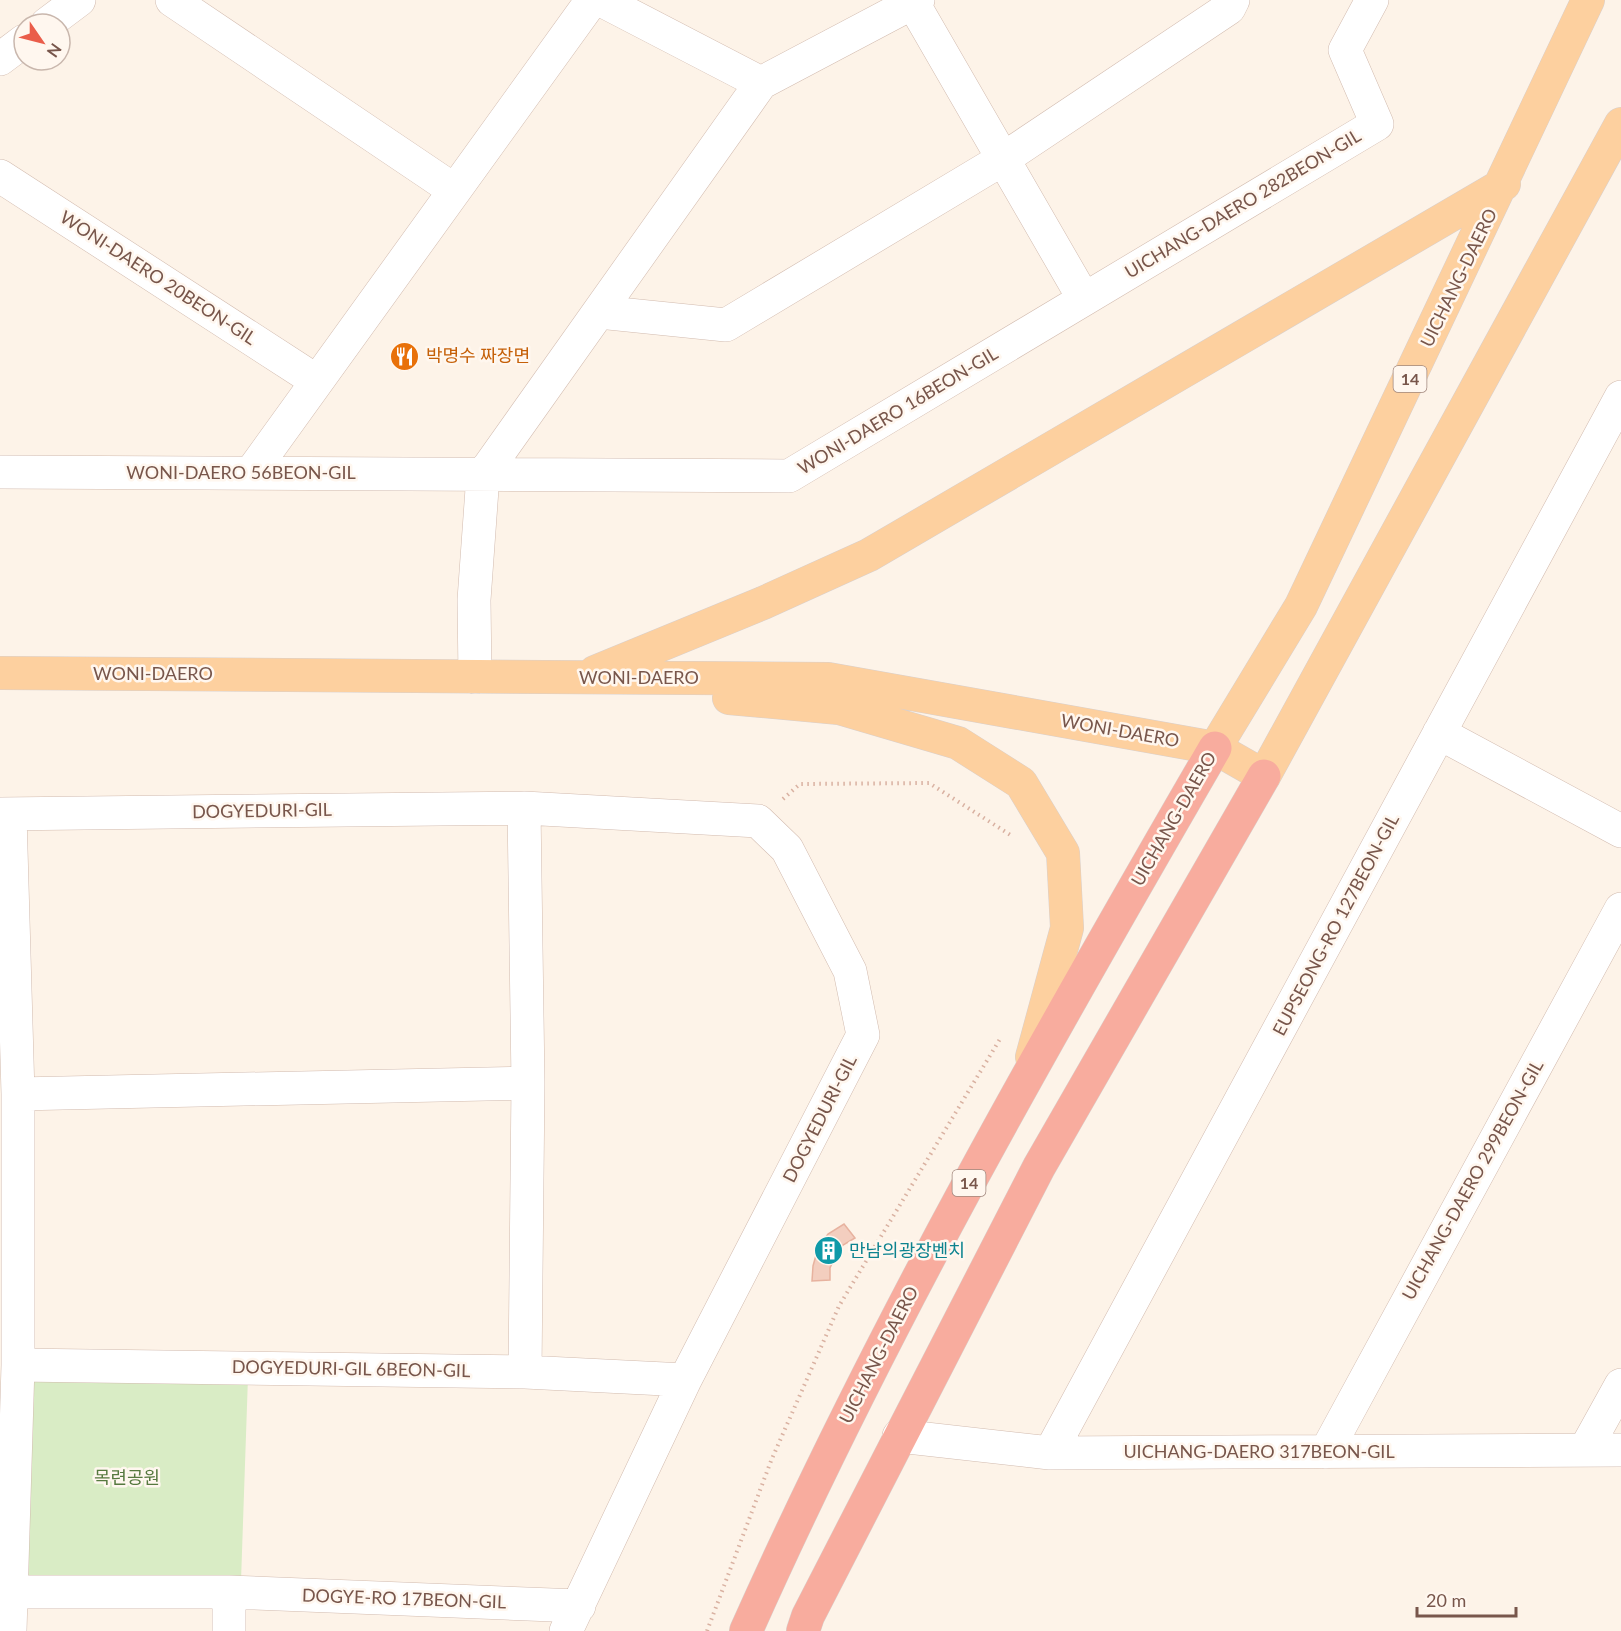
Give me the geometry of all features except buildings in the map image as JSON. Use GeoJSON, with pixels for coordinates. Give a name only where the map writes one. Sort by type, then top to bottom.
{"type":"FeatureCollection","features":[{"type":"Feature","properties":{"kind":"highway","name":"UICHANG-DAERO"},"geometry":{"type":"LineString","coordinates":[[746,1631],[807,1495],[1028,1073],[1215,748]]}},
{"type":"Feature","properties":{"kind":"highway"},"geometry":{"type":"LineString","coordinates":[[803,1631],[808,1616],[899,1436],[1039,1167],[1264,776]]}},
{"type":"Feature","properties":{"kind":"main road","name":"UICHANG-DAERO"},"geometry":{"type":"LineString","coordinates":[[1215,748],[1301,606],[1504,184],[1588,0]]}},
{"type":"Feature","properties":{"kind":"main road"},"geometry":{"type":"LineString","coordinates":[[1264,776],[1621,124]]}},
{"type":"Feature","properties":{"kind":"main road"},"geometry":{"type":"LineString","coordinates":[[581,678],[763,603],[869,555],[1504,184]]}},
{"type":"Feature","properties":{"kind":"main road","name":"WONI-DAERO"},"geometry":{"type":"LineString","coordinates":[[0,673],[828,679],[1215,748],[1264,776]]}},
{"type":"Feature","properties":{"kind":"main road"},"geometry":{"type":"LineString","coordinates":[[581,678],[675,693],[839,708],[958,743],[1022,783],[1063,853],[1067,928],[1028,1073]]}},
{"type":"Feature","properties":{"kind":"street"},"geometry":{"type":"LineString","coordinates":[[62,12],[79,0]]}},
{"type":"Feature","properties":{"kind":"street"},"geometry":{"type":"LineString","coordinates":[[172,0],[454,190]]}},
{"type":"Feature","properties":{"kind":"street"},"geometry":{"type":"LineString","coordinates":[[251,473],[315,380],[592,0]]}},
{"type":"Feature","properties":{"kind":"street"},"geometry":{"type":"LineString","coordinates":[[601,0],[761,83]]}},
{"type":"Feature","properties":{"kind":"street"},"geometry":{"type":"LineString","coordinates":[[599,312],[726,325],[1003,159],[1229,8],[1233,0]]}},
{"type":"Feature","properties":{"kind":"street","name":"UICHANG-DAERO 282BEON-GIL"},"geometry":{"type":"LineString","coordinates":[[1084,299],[1377,124],[1345,50],[1372,0]]}},
{"type":"Feature","properties":{"kind":"street"},"geometry":{"type":"LineString","coordinates":[[475,676],[474,600],[483,475],[761,83],[915,2],[1084,299]]}},
{"type":"Feature","properties":{"kind":"street","name":"WONI-DAERO 20BEON-GIL"},"geometry":{"type":"LineString","coordinates":[[0,176],[315,380]]}},
{"type":"Feature","properties":{"kind":"street","name":"WONI-DAERO 16BEON-GIL"},"geometry":{"type":"LineString","coordinates":[[483,475],[789,476],[1084,299]]}},
{"type":"Feature","properties":{"kind":"street","name":"EUPSEONG-RO 127BEON-GIL"},"geometry":{"type":"LineString","coordinates":[[1050,1453],[1621,397]]}},
{"type":"Feature","properties":{"kind":"street","name":"WONI-DAERO 56BEON-GIL"},"geometry":{"type":"LineString","coordinates":[[0,472],[483,475]]}},
{"type":"Feature","properties":{"kind":"street"},"geometry":{"type":"LineString","coordinates":[[1439,733],[1621,831]]}},
{"type":"Feature","properties":{"kind":"street"},"geometry":{"type":"LineString","coordinates":[[524,808],[528,1083],[525,1372]]}},
{"type":"Feature","properties":{"kind":"street","name":"DOGYEDURI-GIL"},"geometry":{"type":"LineString","coordinates":[[5,814],[524,808],[758,821],[787,849],[850,971],[863,1035],[685,1380],[572,1618]]}},
{"type":"Feature","properties":{"kind":"street"},"geometry":{"type":"LineString","coordinates":[[5,814],[18,1094],[18,1365],[5,1592],[10,1631]]}},
{"type":"Feature","properties":{"kind":"street","name":"UICHANG-DAERO 299BEON-GIL"},"geometry":{"type":"LineString","coordinates":[[1326,1452],[1621,909]]}},
{"type":"Feature","properties":{"kind":"street"},"geometry":{"type":"LineString","coordinates":[[18,1094],[528,1083]]}},
{"type":"Feature","properties":{"kind":"street","name":"DOGYEDURI-GIL 6BEON-GIL"},"geometry":{"type":"LineString","coordinates":[[18,1365],[525,1372],[685,1380]]}},
{"type":"Feature","properties":{"kind":"street"},"geometry":{"type":"LineString","coordinates":[[1585,1450],[1621,1384]]}},
{"type":"Feature","properties":{"kind":"street","name":"UICHANG-DAERO 317BEON-GIL"},"geometry":{"type":"LineString","coordinates":[[899,1436],[1050,1453],[1621,1450]]}},
{"type":"Feature","properties":{"kind":"street","name":"DOGYE-RO 17BEON-GIL"},"geometry":{"type":"LineString","coordinates":[[5,1592],[229,1592],[572,1618]]}},
{"type":"Feature","properties":{"kind":"street"},"geometry":{"type":"LineString","coordinates":[[229,1592],[229,1631]]}},
{"type":"Feature","properties":{"kind":"path"},"geometry":{"type":"LineString","coordinates":[[758,821],[800,784],[929,783],[1013,837],[1048,828]]}},
{"type":"Feature","properties":{"kind":"path"},"geometry":{"type":"LineString","coordinates":[[708,1631],[771,1461],[840,1306],[1003,1034]]}},
{"type":"Feature","properties":{"kind":"green space","name":"목련공원"},"geometry":{"type":"Polygon","coordinates":[[[18,1370],[248,1377],[241,1581],[24,1584],[18,1370]]]}},
{"type":"Feature","properties":{"kind":"place","name":"박명수 짜장면"},"geometry":{"type":"Point","coordinates":[405,356]}},
{"type":"Feature","properties":{"kind":"place","name":"만남의광장벤치"},"geometry":{"type":"Point","coordinates":[828,1251]}}]}
